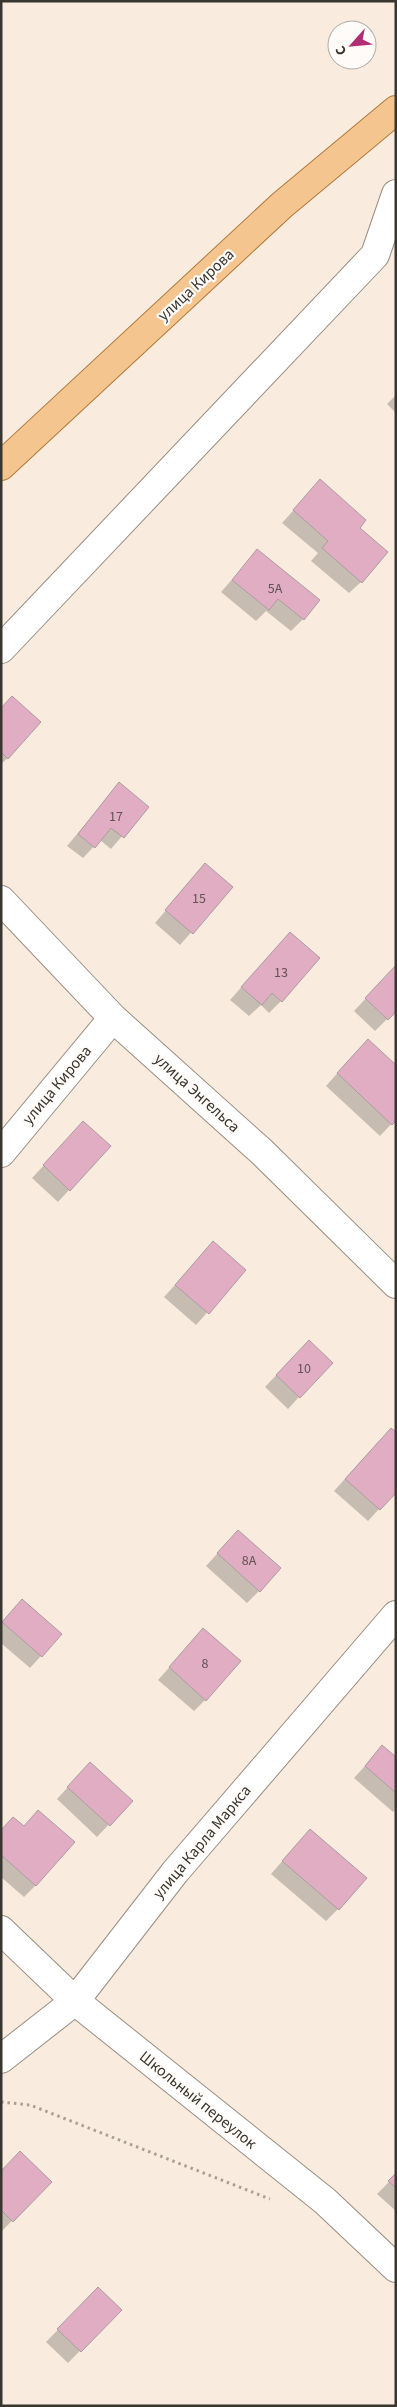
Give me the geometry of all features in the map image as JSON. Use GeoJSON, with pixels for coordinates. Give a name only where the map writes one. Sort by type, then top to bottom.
{"type":"FeatureCollection","features":[{"type":"Feature","properties":{"kind":"main road","name":"улица Кирова"},"geometry":{"type":"LineString","coordinates":[[1,466],[282,205],[396,110]]}},
{"type":"Feature","properties":{"kind":"street"},"geometry":{"type":"LineString","coordinates":[[1,649],[374,255],[396,194]]}},
{"type":"Feature","properties":{"kind":"street","name":"улица Энгельса"},"geometry":{"type":"LineString","coordinates":[[1,900],[113,1018],[262,1152],[396,1284]]}},
{"type":"Feature","properties":{"kind":"street","name":"улица Кирова"},"geometry":{"type":"LineString","coordinates":[[1,1153],[113,1018]]}},
{"type":"Feature","properties":{"kind":"street","name":"улица Карла Маркса"},"geometry":{"type":"LineString","coordinates":[[1,2060],[75,2001],[175,1872],[396,1615]]}},
{"type":"Feature","properties":{"kind":"street","name":"Школьный переулок"},"geometry":{"type":"LineString","coordinates":[[1,1930],[75,2001],[325,2201],[396,2268]]}},
{"type":"Feature","properties":{"kind":"path"},"geometry":{"type":"LineString","coordinates":[[1,2102],[30,2105],[271,2200]]}},
{"type":"Feature","properties":{"kind":"building"},"geometry":{"type":"Polygon","coordinates":[[[320,479],[366,520],[360,528],[388,552],[362,583],[322,548],[328,541],[293,510],[320,479]]]}},
{"type":"Feature","properties":{"kind":"building"},"geometry":{"type":"Polygon","coordinates":[[[257,549],[320,600],[304,620],[278,599],[269,610],[232,580],[257,549]]]}},
{"type":"Feature","properties":{"kind":"building"},"geometry":{"type":"Polygon","coordinates":[[[12,696],[41,722],[8,759],[1,752],[1,708],[12,696]]]}},
{"type":"Feature","properties":{"kind":"building"},"geometry":{"type":"Polygon","coordinates":[[[119,782],[149,807],[124,838],[111,828],[95,848],[78,834],[119,782]]]}},
{"type":"Feature","properties":{"kind":"building"},"geometry":{"type":"Polygon","coordinates":[[[205,863],[233,887],[193,934],[165,910],[205,863]]]}},
{"type":"Feature","properties":{"kind":"building"},"geometry":{"type":"Polygon","coordinates":[[[290,932],[320,958],[282,1002],[272,993],[262,1005],[241,987],[290,932]]]}},
{"type":"Feature","properties":{"kind":"building"},"geometry":{"type":"Polygon","coordinates":[[[396,965],[396,1012],[388,1020],[365,998],[396,965]]]}},
{"type":"Feature","properties":{"kind":"building"},"geometry":{"type":"Polygon","coordinates":[[[368,1039],[396,1065],[396,1121],[392,1125],[337,1073],[368,1039]]]}},
{"type":"Feature","properties":{"kind":"building"},"geometry":{"type":"Polygon","coordinates":[[[83,1121],[111,1146],[70,1191],[43,1165],[83,1121]]]}},
{"type":"Feature","properties":{"kind":"building"},"geometry":{"type":"Polygon","coordinates":[[[213,1241],[246,1270],[209,1314],[175,1285],[213,1241]]]}},
{"type":"Feature","properties":{"kind":"building"},"geometry":{"type":"Polygon","coordinates":[[[309,1340],[333,1363],[300,1398],[276,1375],[309,1340]]]}},
{"type":"Feature","properties":{"kind":"building"},"geometry":{"type":"Polygon","coordinates":[[[391,1428],[396,1432],[396,1493],[380,1510],[345,1479],[391,1428]]]}},
{"type":"Feature","properties":{"kind":"building"},"geometry":{"type":"Polygon","coordinates":[[[238,1530],[281,1568],[260,1592],[217,1553],[238,1530]]]}},
{"type":"Feature","properties":{"kind":"building"},"geometry":{"type":"Polygon","coordinates":[[[22,1599],[62,1634],[42,1657],[2,1622],[22,1599]]]}},
{"type":"Feature","properties":{"kind":"building"},"geometry":{"type":"Polygon","coordinates":[[[203,1628],[241,1661],[206,1701],[169,1667],[203,1628]]]}},
{"type":"Feature","properties":{"kind":"building"},"geometry":{"type":"Polygon","coordinates":[[[382,1745],[396,1757],[396,1793],[365,1766],[382,1745]]]}},
{"type":"Feature","properties":{"kind":"building"},"geometry":{"type":"Polygon","coordinates":[[[90,1762],[133,1801],[110,1826],[67,1787],[90,1762]]]}},
{"type":"Feature","properties":{"kind":"building"},"geometry":{"type":"Polygon","coordinates":[[[38,1810],[75,1842],[36,1886],[1,1855],[1,1830],[13,1817],[24,1826],[38,1810]]]}},
{"type":"Feature","properties":{"kind":"building"},"geometry":{"type":"Polygon","coordinates":[[[310,1829],[367,1878],[339,1910],[282,1861],[310,1829]]]}},
{"type":"Feature","properties":{"kind":"building"},"geometry":{"type":"Polygon","coordinates":[[[20,2151],[52,2182],[13,2222],[1,2210],[1,2171],[20,2151]]]}},
{"type":"Feature","properties":{"kind":"building"},"geometry":{"type":"Polygon","coordinates":[[[396,2173],[396,2188],[388,2181],[396,2173]]]}},
{"type":"Feature","properties":{"kind":"building"},"geometry":{"type":"Polygon","coordinates":[[[98,2287],[122,2310],[81,2352],[57,2329],[98,2287]]]}}]}
